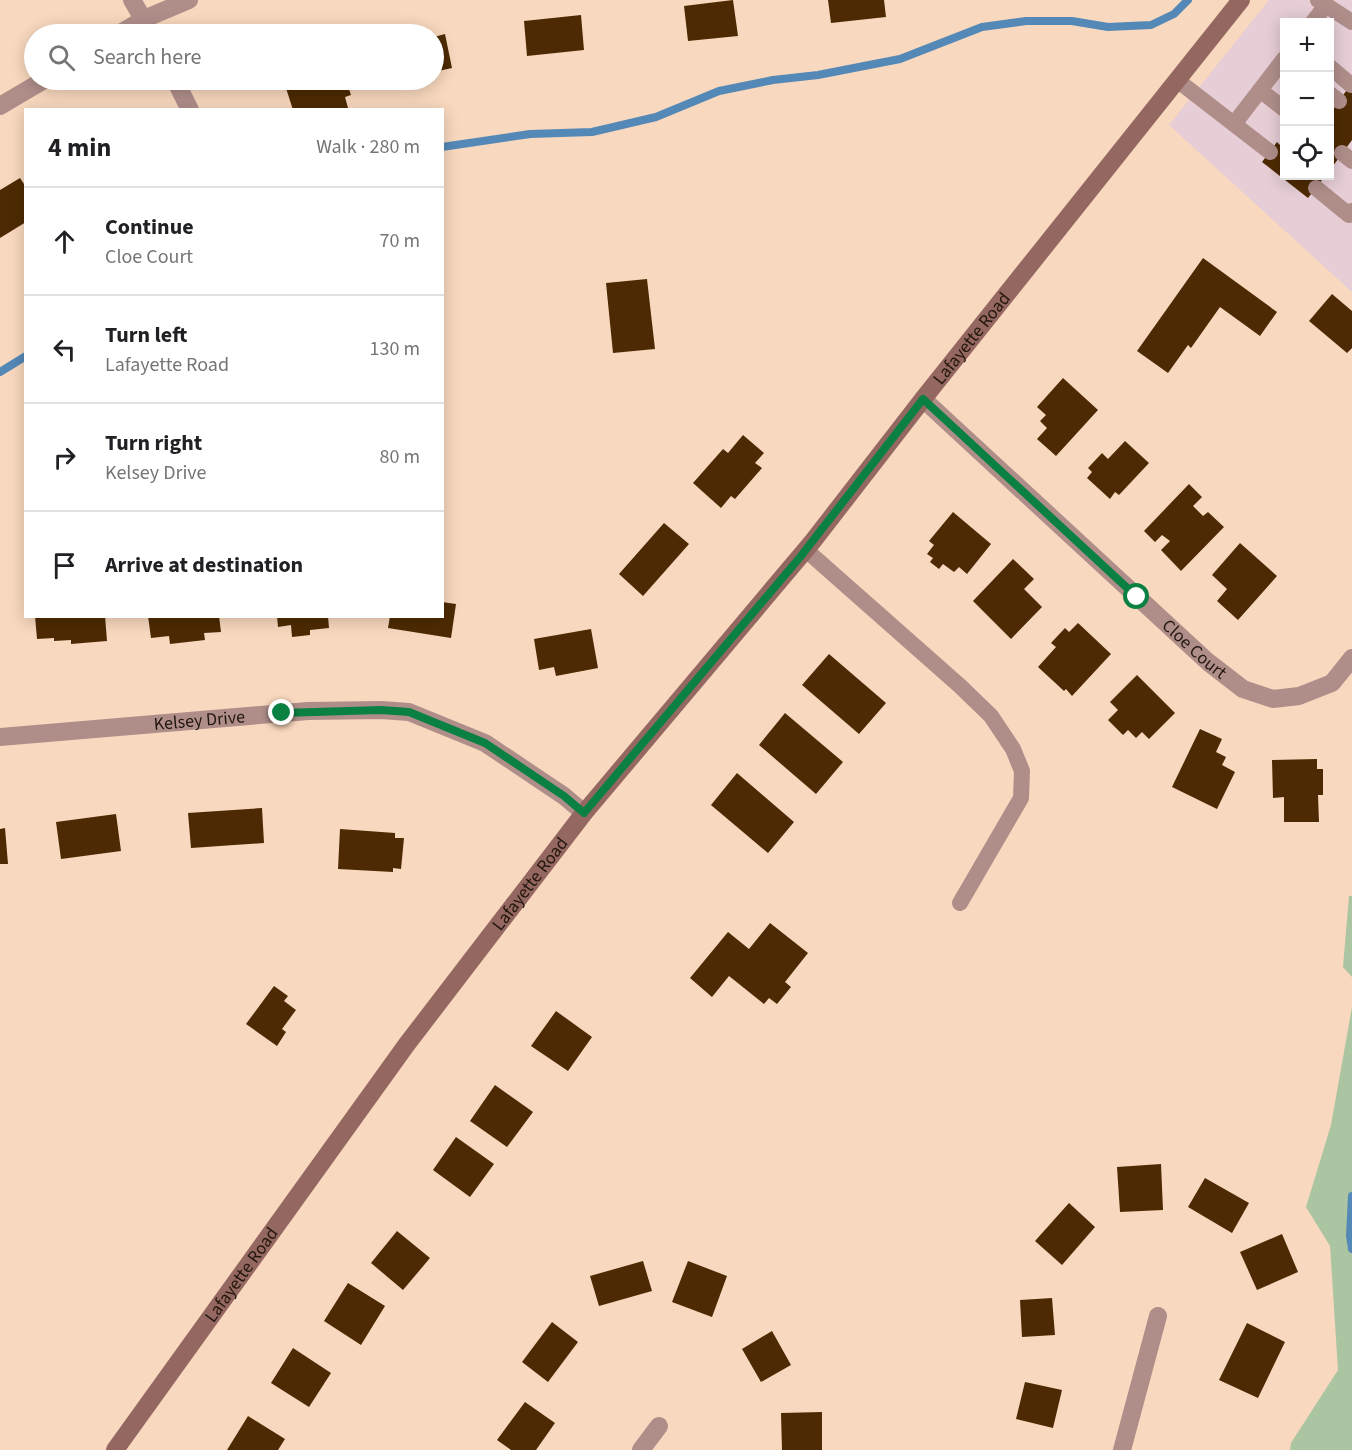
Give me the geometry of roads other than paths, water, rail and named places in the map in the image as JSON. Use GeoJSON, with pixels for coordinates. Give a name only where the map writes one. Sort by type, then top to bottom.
{"type":"FeatureCollection","features":[{"type":"Feature","properties":{"kind":"main road","name":"Lafayette Road"},"geometry":{"type":"LineString","coordinates":[[115,1450],[407,1044],[584,813],[806,550],[923,399],[1241,0]]}},
{"type":"Feature","properties":{"kind":"street"},"geometry":{"type":"LineString","coordinates":[[132,0],[146,24]]}},
{"type":"Feature","properties":{"kind":"street"},"geometry":{"type":"LineString","coordinates":[[153,24],[189,0]]}},
{"type":"Feature","properties":{"kind":"street"},"geometry":{"type":"LineString","coordinates":[[0,106],[27,90]]}},
{"type":"Feature","properties":{"kind":"street"},"geometry":{"type":"LineString","coordinates":[[180,90],[189,108]]}},
{"type":"Feature","properties":{"kind":"street","name":"Cloe Court"},"geometry":{"type":"LineString","coordinates":[[923,399],[1208,662],[1243,689],[1273,699],[1299,696],[1332,683],[1352,658]]}},
{"type":"Feature","properties":{"kind":"street","name":"Kelsey Drive"},"geometry":{"type":"LineString","coordinates":[[0,737],[308,711],[409,712],[485,743],[564,796],[584,813]]}},
{"type":"Feature","properties":{"kind":"street"},"geometry":{"type":"LineString","coordinates":[[1122,1450],[1158,1316]]}},
{"type":"Feature","properties":{"kind":"street"},"geometry":{"type":"LineString","coordinates":[[641,1450],[659,1426]]}},
{"type":"Feature","properties":{"kind":"lane"},"geometry":{"type":"LineString","coordinates":[[1315,18],[1322,3],[1352,22]]}},
{"type":"Feature","properties":{"kind":"lane"},"geometry":{"type":"LineString","coordinates":[[1334,71],[1351,85]]}},
{"type":"Feature","properties":{"kind":"lane"},"geometry":{"type":"LineString","coordinates":[[1234,124],[1260,90],[1279,78]]}},
{"type":"Feature","properties":{"kind":"lane"},"geometry":{"type":"LineString","coordinates":[[1178,80],[1270,152]]}},
{"type":"Feature","properties":{"kind":"lane"},"geometry":{"type":"LineString","coordinates":[[1260,90],[1280,106]]}},
{"type":"Feature","properties":{"kind":"lane"},"geometry":{"type":"LineString","coordinates":[[1316,188],[1349,214],[1352,211]]}},
{"type":"Feature","properties":{"kind":"lane"},"geometry":{"type":"LineString","coordinates":[[806,550],[960,686],[991,717],[1013,749],[1022,771],[1021,798],[960,903]]}},
{"type":"Feature","properties":{"kind":"waterway"},"geometry":{"type":"LineString","coordinates":[[444,147],[530,134],[592,132],[656,117],[719,91],[900,59],[982,27],[1026,21],[1072,21],[1108,27],[1151,25],[1174,14],[1188,0]]}},
{"type":"Feature","properties":{"kind":"waterway"},"geometry":{"type":"LineString","coordinates":[[0,372],[24,357]]}},
{"type":"Feature","properties":{"kind":"waterway"},"geometry":{"type":"LineString","coordinates":[[1352,1196],[1350,1236],[1352,1249]]}}]}
